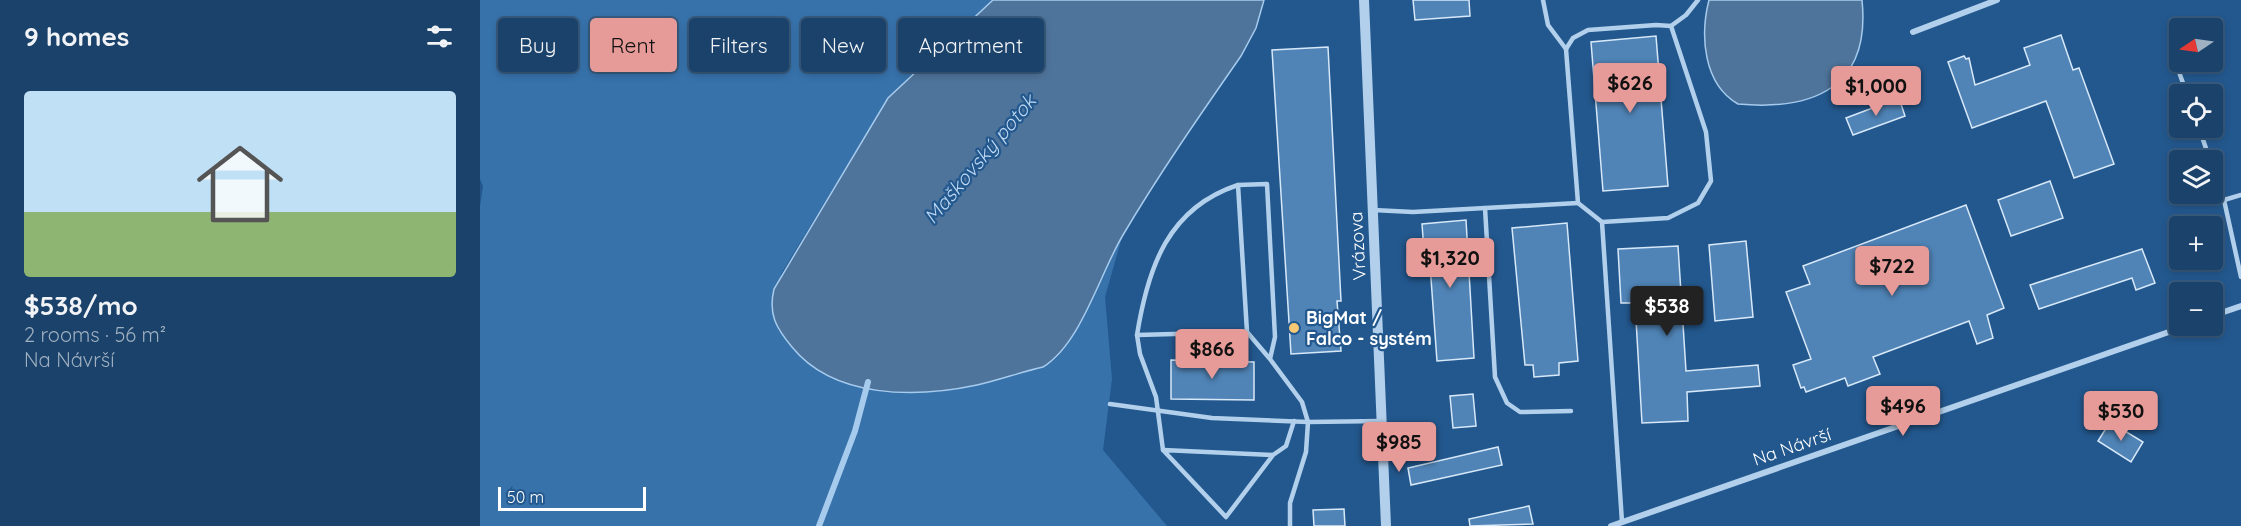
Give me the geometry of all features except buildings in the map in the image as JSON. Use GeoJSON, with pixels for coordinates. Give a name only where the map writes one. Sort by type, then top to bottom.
{"type":"FeatureCollection","features":[{"type":"Feature","properties":{"kind":"street","name":"Vrázova"},"geometry":{"type":"LineString","coordinates":[[1364,0],[1386,526]]}},
{"type":"Feature","properties":{"kind":"street"},"geometry":{"type":"LineString","coordinates":[[1913,32],[1997,0]]}},
{"type":"Feature","properties":{"kind":"street"},"geometry":{"type":"LineString","coordinates":[[2223,312],[2241,306]]}},
{"type":"Feature","properties":{"kind":"street","name":"Na Návrší"},"geometry":{"type":"LineString","coordinates":[[1611,526],[2169,332]]}},
{"type":"Feature","properties":{"kind":"lane"},"geometry":{"type":"LineString","coordinates":[[1543,0],[1548,25],[1566,50],[1578,202]]}},
{"type":"Feature","properties":{"kind":"lane"},"geometry":{"type":"LineString","coordinates":[[1566,50],[1574,38],[1588,30],[1671,26],[1686,15],[1698,0]]}},
{"type":"Feature","properties":{"kind":"lane"},"geometry":{"type":"LineString","coordinates":[[1373,210],[1413,212],[1578,202],[1602,222],[1668,218],[1698,203],[1711,181],[1706,132],[1671,26]]}},
{"type":"Feature","properties":{"kind":"lane"},"geometry":{"type":"LineString","coordinates":[[1270,359],[1275,337],[1266,184],[1238,185],[1202,200],[1182,217],[1164,245],[1144,293],[1137,335],[1140,354],[1156,397],[1163,450],[1226,517],[1274,454],[1286,446],[1294,421]]}},
{"type":"Feature","properties":{"kind":"lane"},"geometry":{"type":"LineString","coordinates":[[1238,185],[1247,332],[1302,402],[1308,422],[1306,452],[1290,504],[1290,526]]}},
{"type":"Feature","properties":{"kind":"lane"},"geometry":{"type":"LineString","coordinates":[[2241,195],[2224,200],[2241,277]]}},
{"type":"Feature","properties":{"kind":"lane"},"geometry":{"type":"LineString","coordinates":[[1485,208],[1495,377],[1507,403],[1520,412],[1571,411]]}},
{"type":"Feature","properties":{"kind":"lane"},"geometry":{"type":"LineString","coordinates":[[1602,222],[1622,522]]}},
{"type":"Feature","properties":{"kind":"lane"},"geometry":{"type":"LineString","coordinates":[[1137,335],[1247,332]]}},
{"type":"Feature","properties":{"kind":"lane"},"geometry":{"type":"LineString","coordinates":[[1110,404],[1212,418],[1308,422],[1383,421]]}},
{"type":"Feature","properties":{"kind":"lane"},"geometry":{"type":"LineString","coordinates":[[1163,450],[1274,454]]}},
{"type":"Feature","properties":{"kind":"shaded area"},"geometry":{"type":"Polygon","coordinates":[[[480,0],[993,0],[974,18],[898,18],[898,72],[916,72],[888,98],[781,274],[778,330],[804,360],[831,376],[855,385],[880,390],[931,392],[982,383],[1037,368],[1054,360],[1081,321],[1122,237],[1105,297],[1112,379],[1103,450],[1167,526],[480,526],[480,206],[483,186],[480,179],[480,0]]]}},
{"type":"Feature","properties":{"kind":"water"},"geometry":{"type":"Polygon","coordinates":[[[993,0],[1264,0],[1256,28],[1241,56],[1137,212],[1123,235],[1079,325],[1056,356],[1043,367],[994,381],[928,392],[877,390],[830,377],[810,364],[792,347],[775,320],[772,298],[774,289],[888,98],[916,72],[1044,72],[1044,18],[974,18],[993,0]]]}},
{"type":"Feature","properties":{"kind":"water"},"geometry":{"type":"Polygon","coordinates":[[[1709,0],[1862,0],[1862,30],[1857,54],[1847,73],[1832,87],[1813,97],[1791,103],[1738,104],[1717,84],[1707,58],[1705,28],[1709,0]]]}},
{"type":"Feature","properties":{"kind":"waterway","name":"Maškovský potok"},"geometry":{"type":"LineString","coordinates":[[819,526],[855,431],[868,382]]}},
{"type":"Feature","properties":{"kind":"place","name":"BigMat / Falco - systém"},"geometry":{"type":"Point","coordinates":[1294,328]}}]}
